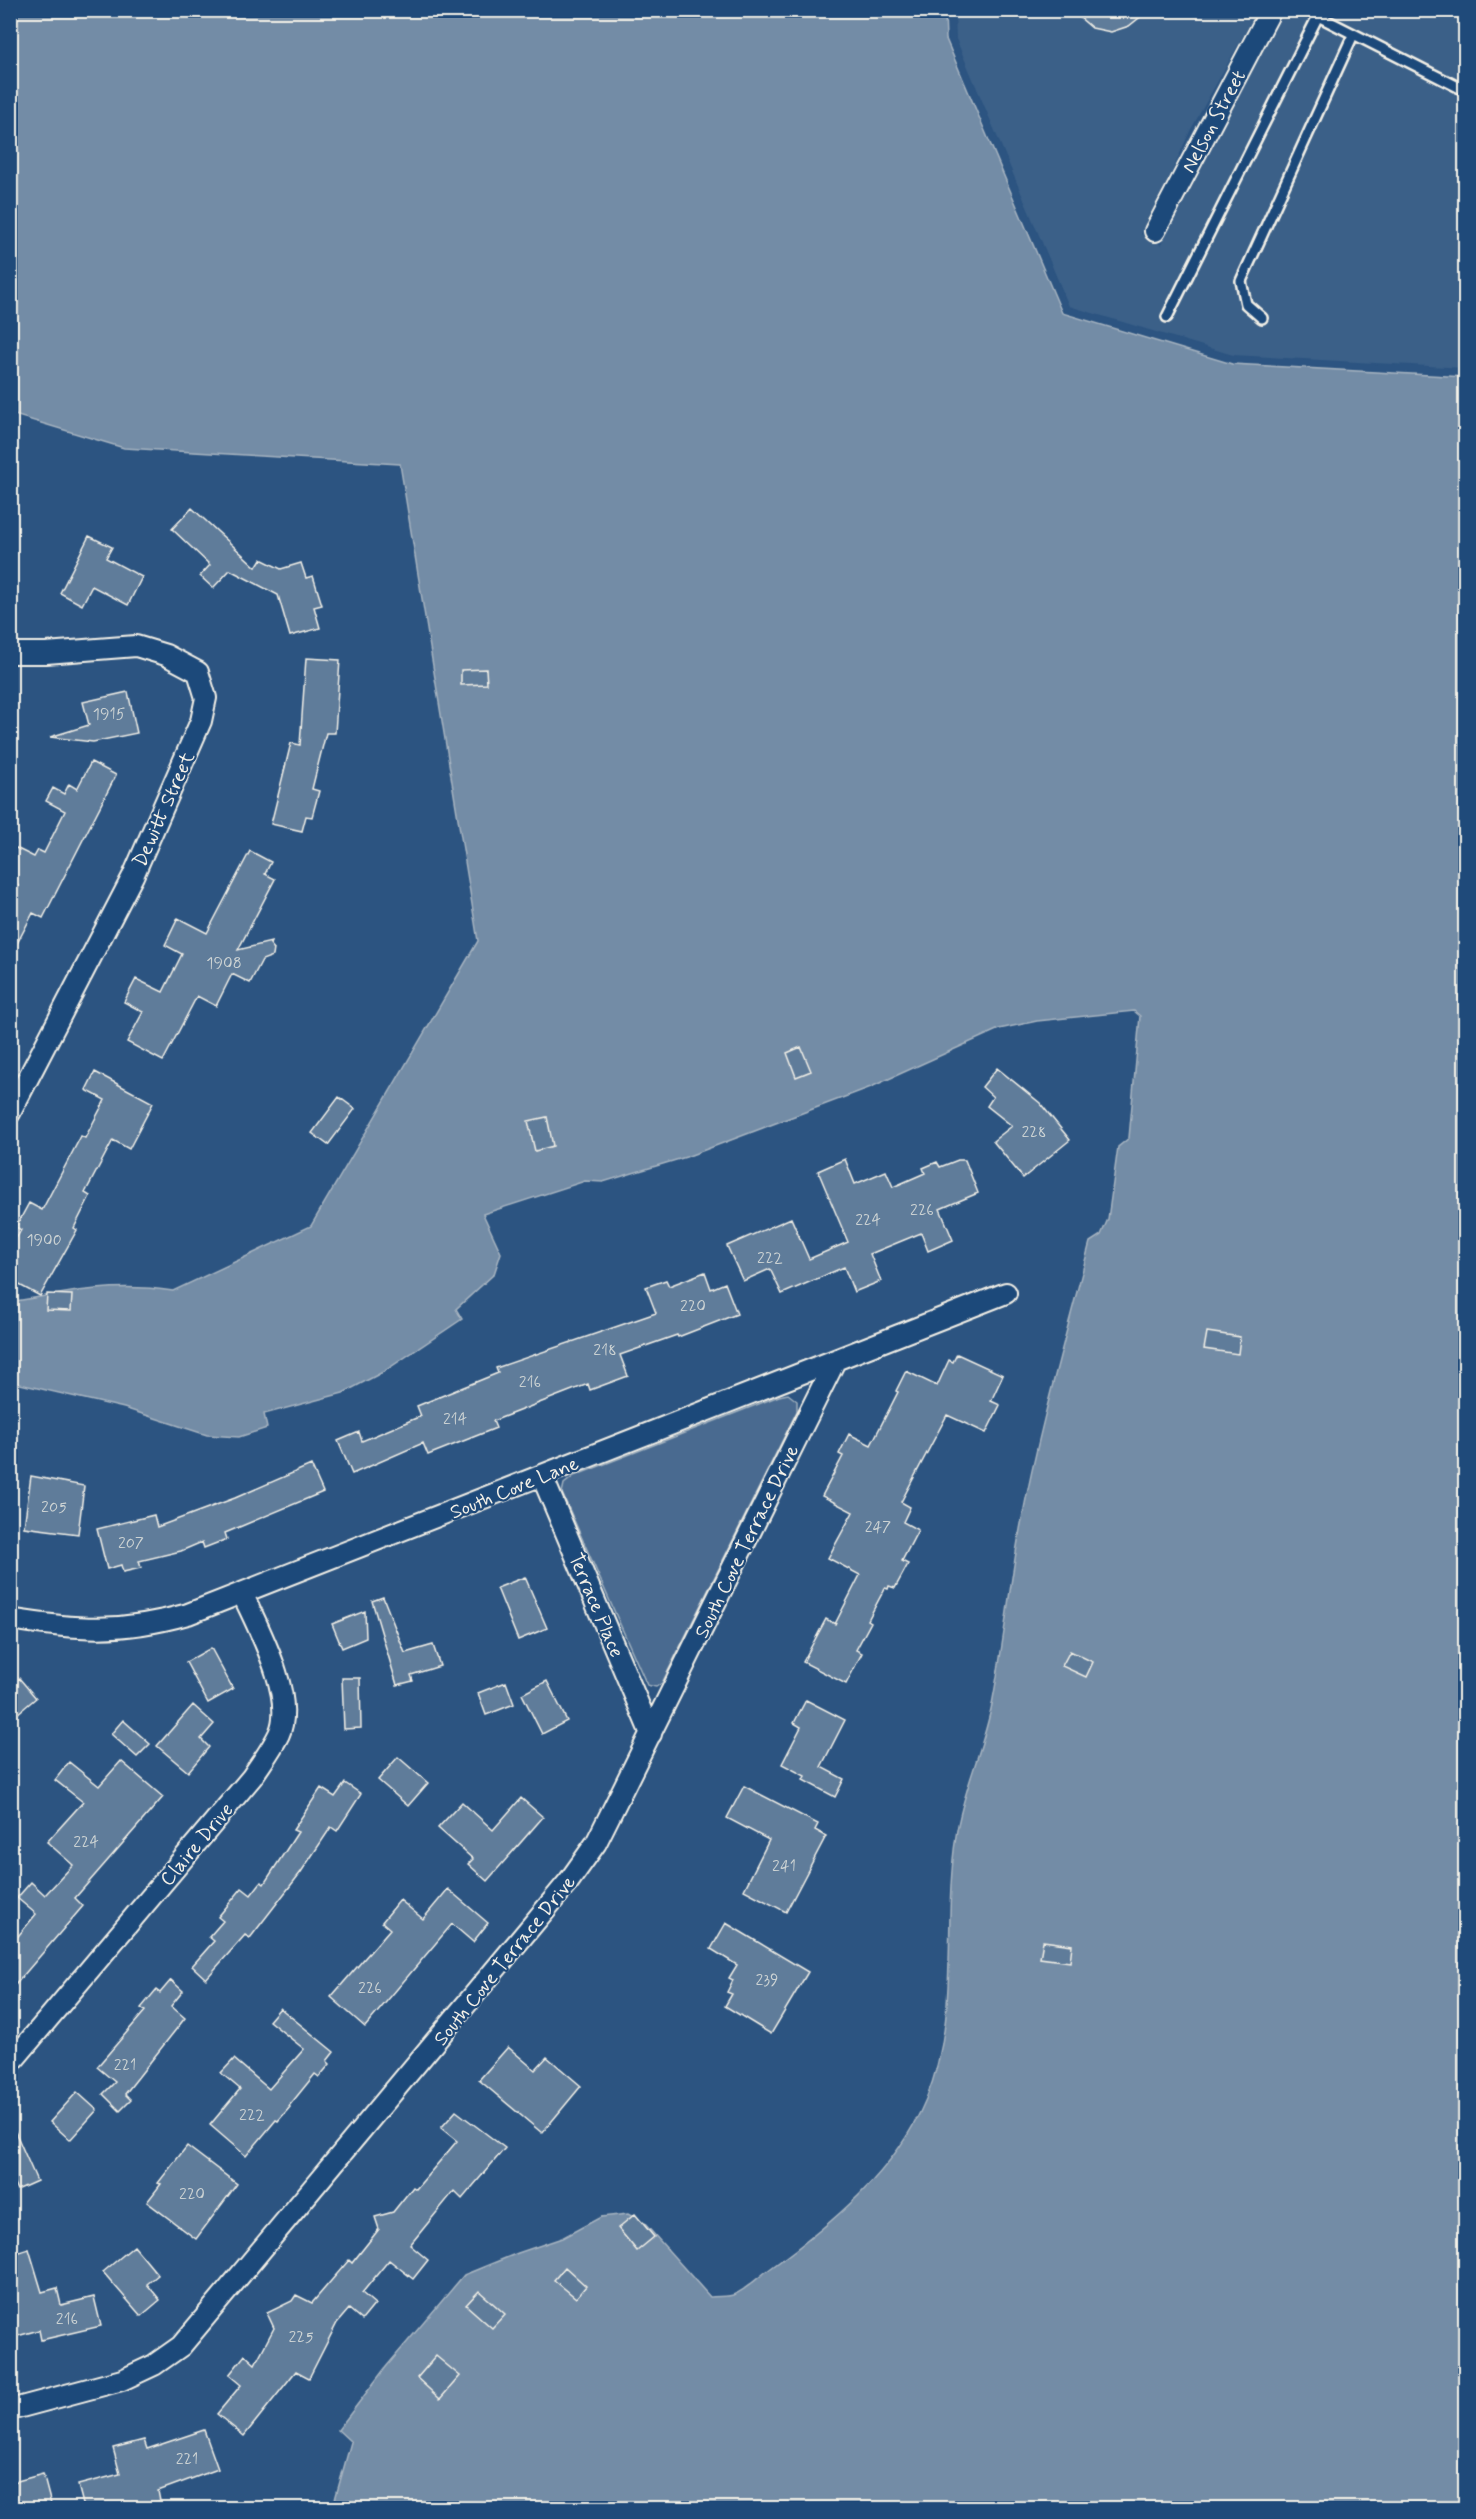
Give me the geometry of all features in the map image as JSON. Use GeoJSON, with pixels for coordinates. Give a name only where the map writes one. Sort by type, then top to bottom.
{"type":"FeatureCollection","features":[{"type":"Feature","properties":{"kind":"street","name":"Nelson Street"},"geometry":{"type":"LineString","coordinates":[[1155,231],[1271,10]]}},
{"type":"Feature","properties":{"kind":"street","name":"Dewitt Street"},"geometry":{"type":"LineString","coordinates":[[10,653],[46,653],[136,646],[166,655],[198,672],[206,698],[201,721],[133,876],[10,1113]]}},
{"type":"Feature","properties":{"kind":"street","name":"South Cove Lane"},"geometry":{"type":"LineString","coordinates":[[10,1619],[74,1627],[125,1628],[188,1614],[1006,1293]]}},
{"type":"Feature","properties":{"kind":"street","name":"South Cove Terrace Drive"},"geometry":{"type":"LineString","coordinates":[[10,2410],[133,2376],[162,2360],[190,2337],[574,1875],[596,1843],[835,1361]]}},
{"type":"Feature","properties":{"kind":"street","name":"Terrace Place"},"geometry":{"type":"LineString","coordinates":[[542,1476],[651,1734]]}},
{"type":"Feature","properties":{"kind":"street","name":"Claire Drive"},"geometry":{"type":"LineString","coordinates":[[10,2064],[252,1777],[280,1733],[284,1712],[278,1674],[242,1593]]}},
{"type":"Feature","properties":{"kind":"lane"},"geometry":{"type":"LineString","coordinates":[[1167,317],[1318,16],[1466,91]]}},
{"type":"Feature","properties":{"kind":"lane"},"geometry":{"type":"LineString","coordinates":[[1263,318],[1246,304],[1241,281],[1353,35]]}},
{"type":"Feature","properties":{"kind":"shaded area"},"geometry":{"type":"Polygon","coordinates":[[[10,11],[945,11],[946,39],[1062,313],[1232,364],[1465,377],[1465,2508],[329,2508],[334,2503],[351,2442],[338,2430],[386,2367],[464,2275],[562,2238],[601,2217],[628,2214],[644,2223],[710,2297],[733,2295],[837,2216],[879,2174],[913,2126],[926,2099],[937,2067],[943,2035],[949,1969],[952,1869],[959,1819],[989,1716],[1021,1524],[1044,1418],[1090,1242],[1101,1235],[1108,1219],[1118,1147],[1129,1138],[1140,1016],[1134,1011],[1037,1021],[999,1029],[871,1087],[686,1157],[603,1182],[585,1181],[483,1214],[501,1253],[494,1274],[456,1309],[462,1319],[383,1372],[343,1393],[264,1414],[267,1428],[239,1437],[207,1435],[124,1408],[11,1382],[11,1302],[111,1288],[152,1288],[173,1291],[311,1226],[478,941],[400,464],[124,448],[11,414],[10,11]]]}},
{"type":"Feature","properties":{"kind":"shaded area"},"geometry":{"type":"Polygon","coordinates":[[[955,11],[1257,11],[1190,131],[1141,234],[1161,245],[1284,11],[1465,11],[1465,368],[1233,355],[1069,306],[956,39],[955,11]]]}},
{"type":"Feature","properties":{"kind":"shaded area"},"geometry":{"type":"Polygon","coordinates":[[[788,1394],[797,1401],[797,1411],[662,1683],[656,1687],[647,1685],[562,1493],[564,1484],[574,1476],[788,1394]]]}},
{"type":"Feature","properties":{"kind":"building"},"geometry":{"type":"Polygon","coordinates":[[[1071,10],[1149,10],[1129,26],[1111,32],[1092,28],[1071,10]]]}},
{"type":"Feature","properties":{"kind":"building"},"geometry":{"type":"Polygon","coordinates":[[[192,508],[256,567],[261,559],[281,569],[301,563],[306,578],[313,576],[322,605],[314,607],[320,628],[290,636],[278,595],[230,570],[213,588],[200,576],[210,565],[172,529],[192,508]]]}},
{"type":"Feature","properties":{"kind":"building"},"geometry":{"type":"Polygon","coordinates":[[[89,536],[112,547],[106,558],[142,577],[128,605],[92,586],[82,605],[60,593],[89,536]]]}},
{"type":"Feature","properties":{"kind":"building"},"geometry":{"type":"Polygon","coordinates":[[[306,658],[340,660],[335,733],[326,733],[312,789],[319,791],[312,817],[306,816],[302,831],[271,824],[291,743],[300,745],[306,658]]]}},
{"type":"Feature","properties":{"kind":"building"},"geometry":{"type":"Polygon","coordinates":[[[486,669],[487,684],[461,685],[461,670],[486,669]]]}},
{"type":"Feature","properties":{"kind":"building"},"geometry":{"type":"Polygon","coordinates":[[[128,692],[137,733],[93,742],[50,737],[89,725],[83,702],[128,692]]]}},
{"type":"Feature","properties":{"kind":"building"},"geometry":{"type":"Polygon","coordinates":[[[91,762],[116,775],[43,918],[33,913],[10,957],[10,902],[19,886],[10,881],[10,845],[34,857],[38,850],[44,853],[65,811],[46,801],[53,788],[64,794],[69,784],[77,789],[91,762]]]}},
{"type":"Feature","properties":{"kind":"building"},"geometry":{"type":"Polygon","coordinates":[[[250,851],[271,862],[265,874],[275,879],[238,950],[271,942],[274,949],[273,956],[262,960],[250,983],[232,974],[216,1006],[197,996],[163,1061],[127,1042],[143,1012],[124,1002],[136,979],[163,992],[182,954],[165,945],[178,918],[207,933],[250,851]]]}},
{"type":"Feature","properties":{"kind":"building"},"geometry":{"type":"Polygon","coordinates":[[[801,1047],[811,1071],[796,1077],[787,1053],[801,1047]]]}},
{"type":"Feature","properties":{"kind":"building"},"geometry":{"type":"Polygon","coordinates":[[[997,1068],[1040,1103],[1070,1140],[1023,1178],[993,1141],[1012,1126],[987,1106],[993,1097],[982,1087],[997,1068]]]}},
{"type":"Feature","properties":{"kind":"building"},"geometry":{"type":"Polygon","coordinates":[[[95,1072],[153,1103],[129,1149],[113,1140],[85,1193],[90,1196],[74,1228],[77,1230],[40,1296],[10,1280],[10,1249],[21,1230],[16,1227],[29,1203],[42,1210],[81,1136],[85,1138],[105,1100],[86,1090],[95,1072]]]}},
{"type":"Feature","properties":{"kind":"building"},"geometry":{"type":"Polygon","coordinates":[[[339,1097],[355,1109],[328,1145],[312,1133],[339,1097]]]}},
{"type":"Feature","properties":{"kind":"building"},"geometry":{"type":"Polygon","coordinates":[[[547,1117],[553,1146],[535,1151],[528,1121],[547,1117]]]}},
{"type":"Feature","properties":{"kind":"building"},"geometry":{"type":"Polygon","coordinates":[[[845,1159],[855,1184],[886,1171],[893,1187],[925,1173],[923,1168],[937,1162],[940,1167],[958,1160],[965,1160],[978,1193],[940,1209],[953,1240],[928,1251],[921,1233],[870,1254],[881,1281],[854,1292],[844,1267],[782,1294],[770,1269],[743,1281],[727,1246],[791,1218],[809,1259],[848,1242],[818,1171],[845,1159]]]}},
{"type":"Feature","properties":{"kind":"building"},"geometry":{"type":"Polygon","coordinates":[[[705,1272],[711,1289],[725,1283],[737,1314],[678,1337],[677,1335],[620,1355],[628,1376],[590,1390],[588,1384],[493,1421],[496,1428],[428,1455],[423,1443],[352,1474],[338,1441],[359,1432],[362,1441],[421,1416],[417,1406],[498,1373],[496,1368],[656,1313],[646,1287],[666,1280],[669,1286],[705,1272]]]}},
{"type":"Feature","properties":{"kind":"building"},"geometry":{"type":"Polygon","coordinates":[[[47,1294],[72,1295],[71,1311],[46,1310],[47,1294]]]}},
{"type":"Feature","properties":{"kind":"building"},"geometry":{"type":"Polygon","coordinates":[[[1207,1332],[1240,1337],[1238,1354],[1204,1349],[1207,1332]]]}},
{"type":"Feature","properties":{"kind":"building"},"geometry":{"type":"Polygon","coordinates":[[[957,1354],[1003,1375],[991,1401],[1000,1405],[986,1433],[947,1415],[901,1502],[910,1507],[903,1522],[918,1530],[902,1561],[908,1564],[895,1588],[889,1586],[888,1589],[885,1588],[868,1620],[871,1622],[856,1650],[862,1653],[846,1684],[803,1662],[826,1619],[835,1624],[860,1575],[828,1558],[853,1512],[822,1496],[843,1456],[839,1454],[849,1434],[871,1445],[906,1371],[937,1386],[949,1360],[953,1362],[957,1354]]]}},
{"type":"Feature","properties":{"kind":"building"},"geometry":{"type":"Polygon","coordinates":[[[311,1465],[323,1492],[225,1533],[227,1539],[204,1548],[202,1542],[181,1551],[139,1561],[141,1568],[123,1572],[121,1565],[107,1569],[97,1529],[154,1515],[157,1527],[235,1498],[311,1465]]]}},
{"type":"Feature","properties":{"kind":"building"},"geometry":{"type":"Polygon","coordinates":[[[31,1476],[84,1486],[78,1534],[24,1527],[31,1476]]]}},
{"type":"Feature","properties":{"kind":"building"},"geometry":{"type":"Polygon","coordinates":[[[525,1577],[547,1628],[518,1640],[497,1588],[525,1577]]]}},
{"type":"Feature","properties":{"kind":"building"},"geometry":{"type":"Polygon","coordinates":[[[383,1597],[405,1653],[433,1645],[440,1666],[411,1675],[413,1681],[397,1685],[372,1601],[383,1597]]]}},
{"type":"Feature","properties":{"kind":"building"},"geometry":{"type":"Polygon","coordinates":[[[365,1611],[366,1638],[342,1648],[332,1624],[365,1611]]]}},
{"type":"Feature","properties":{"kind":"building"},"geometry":{"type":"Polygon","coordinates":[[[211,1648],[233,1689],[208,1703],[186,1662],[211,1648]]]}},
{"type":"Feature","properties":{"kind":"building"},"geometry":{"type":"Polygon","coordinates":[[[1070,1651],[1093,1662],[1086,1677],[1062,1666],[1070,1651]]]}},
{"type":"Feature","properties":{"kind":"building"},"geometry":{"type":"Polygon","coordinates":[[[19,1678],[36,1698],[10,1720],[10,1686],[19,1678]]]}},
{"type":"Feature","properties":{"kind":"building"},"geometry":{"type":"Polygon","coordinates":[[[342,1678],[360,1678],[361,1728],[344,1729],[342,1678]]]}},
{"type":"Feature","properties":{"kind":"building"},"geometry":{"type":"Polygon","coordinates":[[[547,1681],[567,1721],[542,1734],[522,1694],[547,1681]]]}},
{"type":"Feature","properties":{"kind":"building"},"geometry":{"type":"Polygon","coordinates":[[[506,1682],[514,1704],[486,1715],[478,1693],[506,1682]]]}},
{"type":"Feature","properties":{"kind":"building"},"geometry":{"type":"Polygon","coordinates":[[[806,1700],[845,1720],[821,1767],[844,1779],[835,1797],[803,1780],[805,1776],[782,1764],[801,1727],[794,1723],[806,1700]]]}},
{"type":"Feature","properties":{"kind":"building"},"geometry":{"type":"Polygon","coordinates":[[[193,1705],[214,1724],[201,1739],[209,1747],[188,1772],[157,1746],[193,1705]]]}},
{"type":"Feature","properties":{"kind":"building"},"geometry":{"type":"Polygon","coordinates":[[[123,1720],[150,1744],[137,1757],[111,1734],[123,1720]]]}},
{"type":"Feature","properties":{"kind":"building"},"geometry":{"type":"Polygon","coordinates":[[[398,1757],[428,1783],[408,1806],[378,1780],[398,1757]]]}},
{"type":"Feature","properties":{"kind":"building"},"geometry":{"type":"Polygon","coordinates":[[[121,1761],[163,1797],[75,1898],[83,1906],[10,1991],[10,1946],[36,1914],[17,1898],[31,1882],[45,1895],[73,1865],[47,1842],[83,1802],[55,1780],[69,1762],[99,1786],[121,1761]]]}},
{"type":"Feature","properties":{"kind":"building"},"geometry":{"type":"Polygon","coordinates":[[[345,1783],[361,1794],[337,1831],[331,1827],[301,1872],[250,1938],[245,1935],[206,1979],[192,1966],[214,1941],[209,1937],[223,1921],[218,1917],[242,1888],[251,1895],[261,1882],[264,1884],[298,1832],[293,1830],[321,1788],[335,1797],[345,1783]]]}},
{"type":"Feature","properties":{"kind":"building"},"geometry":{"type":"Polygon","coordinates":[[[744,1786],[818,1824],[815,1830],[826,1836],[786,1912],[744,1890],[769,1840],[727,1818],[744,1786]]]}},
{"type":"Feature","properties":{"kind":"building"},"geometry":{"type":"Polygon","coordinates":[[[521,1798],[543,1817],[487,1881],[468,1864],[473,1859],[438,1828],[462,1802],[493,1830],[521,1798]]]}},
{"type":"Feature","properties":{"kind":"building"},"geometry":{"type":"Polygon","coordinates":[[[448,1889],[488,1923],[473,1942],[452,1924],[365,2027],[331,1997],[390,1929],[382,1922],[400,1900],[423,1919],[448,1889]]]}},
{"type":"Feature","properties":{"kind":"building"},"geometry":{"type":"Polygon","coordinates":[[[726,1923],[808,1972],[771,2034],[725,2006],[732,1994],[727,1992],[733,1980],[729,1978],[737,1965],[711,1949],[726,1923]]]}},
{"type":"Feature","properties":{"kind":"building"},"geometry":{"type":"Polygon","coordinates":[[[1043,1941],[1072,1945],[1070,1962],[1040,1958],[1043,1941]]]}},
{"type":"Feature","properties":{"kind":"building"},"geometry":{"type":"Polygon","coordinates":[[[171,1980],[183,1991],[171,2006],[185,2018],[125,2094],[131,2100],[120,2111],[103,2094],[115,2082],[97,2067],[145,2011],[141,2008],[156,1990],[160,1993],[171,1980]]]}},
{"type":"Feature","properties":{"kind":"building"},"geometry":{"type":"Polygon","coordinates":[[[280,2008],[334,2052],[327,2061],[330,2064],[319,2077],[315,2074],[290,2107],[246,2156],[210,2125],[240,2089],[221,2073],[234,2059],[269,2089],[304,2049],[269,2021],[280,2008]]]}},
{"type":"Feature","properties":{"kind":"building"},"geometry":{"type":"Polygon","coordinates":[[[508,2047],[535,2070],[547,2057],[581,2086],[542,2133],[479,2080],[508,2047]]]}},
{"type":"Feature","properties":{"kind":"building"},"geometry":{"type":"Polygon","coordinates":[[[77,2092],[97,2110],[70,2140],[50,2122],[77,2092]]]}},
{"type":"Feature","properties":{"kind":"building"},"geometry":{"type":"Polygon","coordinates":[[[456,2111],[505,2148],[462,2199],[454,2191],[410,2245],[428,2260],[413,2279],[389,2260],[362,2293],[375,2304],[362,2320],[349,2309],[337,2323],[309,2378],[296,2371],[244,2436],[217,2414],[241,2385],[229,2375],[245,2355],[255,2364],[274,2328],[267,2313],[292,2301],[296,2295],[312,2303],[349,2260],[352,2263],[379,2229],[375,2217],[393,2212],[413,2187],[416,2189],[457,2141],[441,2128],[456,2111]]]}},
{"type":"Feature","properties":{"kind":"building"},"geometry":{"type":"Polygon","coordinates":[[[10,2120],[37,2181],[17,2190],[10,2175],[10,2120]]]}},
{"type":"Feature","properties":{"kind":"building"},"geometry":{"type":"Polygon","coordinates":[[[187,2146],[237,2184],[196,2239],[147,2202],[161,2184],[158,2183],[187,2146]]]}},
{"type":"Feature","properties":{"kind":"building"},"geometry":{"type":"Polygon","coordinates":[[[635,2214],[654,2237],[637,2251],[618,2228],[635,2214]]]}},
{"type":"Feature","properties":{"kind":"building"},"geometry":{"type":"Polygon","coordinates":[[[134,2246],[158,2275],[147,2284],[160,2300],[141,2316],[103,2272],[134,2246]]]}},
{"type":"Feature","properties":{"kind":"building"},"geometry":{"type":"Polygon","coordinates":[[[29,2249],[42,2292],[57,2288],[61,2305],[94,2297],[101,2326],[41,2340],[39,2330],[10,2338],[10,2255],[29,2249]]]}},
{"type":"Feature","properties":{"kind":"building"},"geometry":{"type":"Polygon","coordinates":[[[565,2267],[586,2286],[576,2298],[554,2280],[565,2267]]]}},
{"type":"Feature","properties":{"kind":"building"},"geometry":{"type":"Polygon","coordinates":[[[479,2291],[505,2314],[492,2328],[466,2305],[479,2291]]]}},
{"type":"Feature","properties":{"kind":"building"},"geometry":{"type":"Polygon","coordinates":[[[436,2356],[460,2376],[440,2399],[417,2378],[436,2356]]]}},
{"type":"Feature","properties":{"kind":"building"},"geometry":{"type":"Polygon","coordinates":[[[204,2430],[218,2469],[158,2491],[160,2501],[131,2508],[84,2508],[78,2485],[120,2474],[113,2448],[144,2440],[147,2449],[204,2430]]]}},
{"type":"Feature","properties":{"kind":"building"},"geometry":{"type":"Polygon","coordinates":[[[43,2474],[52,2508],[10,2508],[10,2483],[43,2474]]]}}]}
